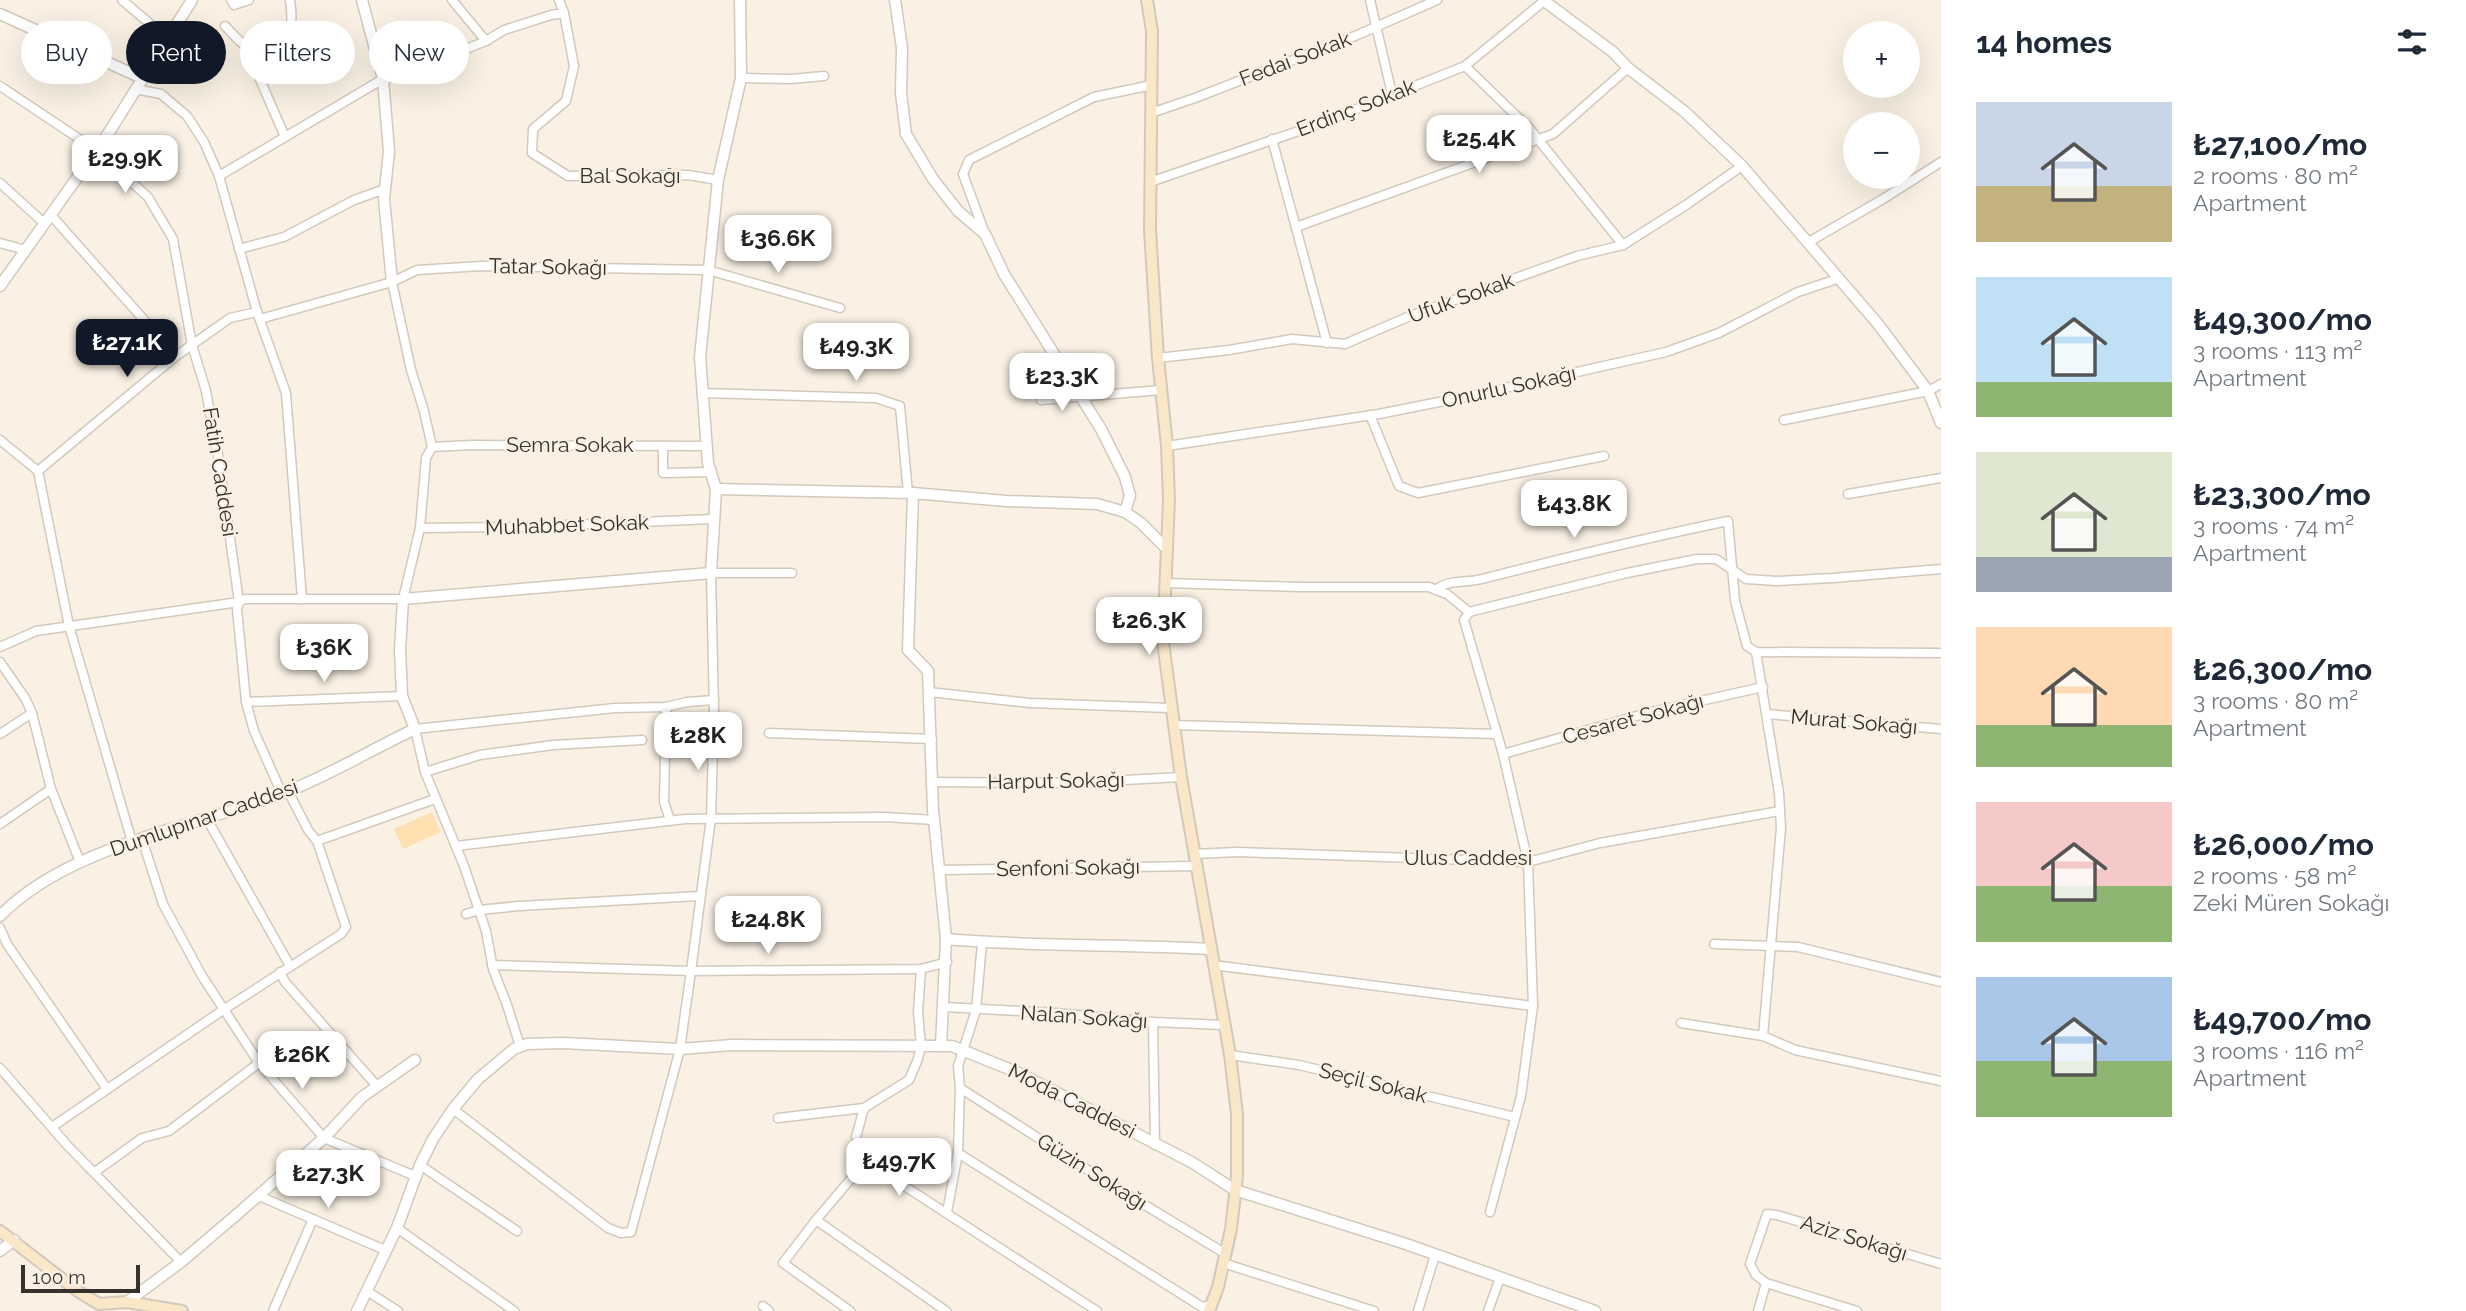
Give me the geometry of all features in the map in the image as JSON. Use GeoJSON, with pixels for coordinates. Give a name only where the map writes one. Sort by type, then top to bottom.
{"type":"FeatureCollection","features":[{"type":"Feature","properties":{"kind":"main road"},"geometry":{"type":"LineString","coordinates":[[1146,0],[1152,31],[1150,230],[1169,500],[1163,642],[1172,724],[1230,1055],[1237,1114],[1235,1190],[1225,1258],[1211,1308]]}},
{"type":"Feature","properties":{"kind":"main road"},"geometry":{"type":"LineString","coordinates":[[0,1231],[15,1240],[97,1307],[127,1303],[182,1311]]}},
{"type":"Feature","properties":{"kind":"street"},"geometry":{"type":"LineString","coordinates":[[122,0],[147,21]]}},
{"type":"Feature","properties":{"kind":"street"},"geometry":{"type":"LineString","coordinates":[[179,21],[192,0]]}},
{"type":"Feature","properties":{"kind":"street"},"geometry":{"type":"LineString","coordinates":[[231,0],[234,5],[249,0]]}},
{"type":"Feature","properties":{"kind":"street"},"geometry":{"type":"LineString","coordinates":[[290,0],[290,21]]}},
{"type":"Feature","properties":{"kind":"street"},"geometry":{"type":"LineString","coordinates":[[362,0],[369,26]]}},
{"type":"Feature","properties":{"kind":"street"},"geometry":{"type":"LineString","coordinates":[[452,0],[486,41]]}},
{"type":"Feature","properties":{"kind":"street"},"geometry":{"type":"LineString","coordinates":[[469,48],[504,30],[564,13],[559,0]]}},
{"type":"Feature","properties":{"kind":"street"},"geometry":{"type":"LineString","coordinates":[[453,1109],[608,1228],[621,1233],[631,1232],[680,1049],[711,818],[714,700],[711,573],[716,489],[707,446],[700,357],[718,180],[741,78],[740,0]]}},
{"type":"Feature","properties":{"kind":"street"},"geometry":{"type":"LineString","coordinates":[[895,0],[902,48],[901,93],[906,134],[933,179],[958,211],[985,234]]}},
{"type":"Feature","properties":{"kind":"street"},"geometry":{"type":"LineString","coordinates":[[1370,0],[1392,94]]}},
{"type":"Feature","properties":{"kind":"street","name":"Fedai Sokak"},"geometry":{"type":"LineString","coordinates":[[1151,113],[1377,27],[1437,0]]}},
{"type":"Feature","properties":{"kind":"street"},"geometry":{"type":"LineString","coordinates":[[1543,0],[1613,52],[1628,68],[1685,111],[1742,166],[1878,324],[1928,391],[1941,424]]}},
{"type":"Feature","properties":{"kind":"street","name":"Erdinç Sokak"},"geometry":{"type":"LineString","coordinates":[[1150,182],[1465,66],[1543,0]]}},
{"type":"Feature","properties":{"kind":"street","name":"Bal Sokağı"},"geometry":{"type":"LineString","coordinates":[[564,13],[574,66],[566,101],[533,129],[531,153],[568,176],[688,175],[718,180]]}},
{"type":"Feature","properties":{"kind":"street"},"geometry":{"type":"LineString","coordinates":[[0,14],[126,71]]}},
{"type":"Feature","properties":{"kind":"street"},"geometry":{"type":"LineString","coordinates":[[226,27],[240,41]]}},
{"type":"Feature","properties":{"kind":"street"},"geometry":{"type":"LineString","coordinates":[[1465,66],[1537,138],[1623,245]]}},
{"type":"Feature","properties":{"kind":"street"},"geometry":{"type":"LineString","coordinates":[[1296,227],[1553,134],[1628,68]]}},
{"type":"Feature","properties":{"kind":"street"},"geometry":{"type":"LineString","coordinates":[[741,78],[791,79],[824,75]]}},
{"type":"Feature","properties":{"kind":"street"},"geometry":{"type":"LineString","coordinates":[[0,286],[96,150],[138,84]]}},
{"type":"Feature","properties":{"kind":"street"},"geometry":{"type":"LineString","coordinates":[[262,84],[285,137]]}},
{"type":"Feature","properties":{"kind":"street"},"geometry":{"type":"LineString","coordinates":[[219,176],[375,84]]}},
{"type":"Feature","properties":{"kind":"street"},"geometry":{"type":"LineString","coordinates":[[357,1311],[397,1228],[415,1176],[433,1139],[478,1079],[520,1046],[492,965],[479,909],[425,772],[415,729],[402,696],[400,650],[403,599],[420,528],[426,458],[432,447],[411,370],[392,282],[385,212],[389,151],[383,84]]}},
{"type":"Feature","properties":{"kind":"street"},"geometry":{"type":"LineString","coordinates":[[1125,512],[1130,496],[1125,477],[1101,429],[1004,274],[985,234],[964,174],[969,160],[1094,97],[1152,85]]}},
{"type":"Feature","properties":{"kind":"street","name":"Fatih Caddesi"},"geometry":{"type":"LineString","coordinates":[[0,86],[96,150],[148,197],[173,239],[192,345],[206,391],[230,524],[246,702],[254,731],[285,793],[317,841],[346,927],[341,934],[290,966]]}},
{"type":"Feature","properties":{"kind":"street"},"geometry":{"type":"LineString","coordinates":[[135,89],[161,94],[187,116],[204,142],[219,176],[258,316],[286,393],[302,599]]}},
{"type":"Feature","properties":{"kind":"street"},"geometry":{"type":"LineString","coordinates":[[1272,139],[1327,343]]}},
{"type":"Feature","properties":{"kind":"street"},"geometry":{"type":"LineString","coordinates":[[1807,243],[1941,162]]}},
{"type":"Feature","properties":{"kind":"street","name":"Ufuk Sokak"},"geometry":{"type":"LineString","coordinates":[[1158,358],[1292,339],[1345,344],[1410,316],[1519,276],[1577,256],[1623,245],[1742,166]]}},
{"type":"Feature","properties":{"kind":"street"},"geometry":{"type":"LineString","coordinates":[[0,183],[47,219],[176,356]]}},
{"type":"Feature","properties":{"kind":"street"},"geometry":{"type":"LineString","coordinates":[[239,249],[284,237],[354,200],[385,189]]}},
{"type":"Feature","properties":{"kind":"street"},"geometry":{"type":"LineString","coordinates":[[0,243],[26,250]]}},
{"type":"Feature","properties":{"kind":"street","name":"Tatar Sokağı"},"geometry":{"type":"LineString","coordinates":[[38,471],[176,356],[230,318],[258,316],[392,282],[417,270],[481,266],[708,270],[840,308]]}},
{"type":"Feature","properties":{"kind":"street","name":"Onurlu Sokağı"},"geometry":{"type":"LineString","coordinates":[[1167,446],[1370,415],[1666,352],[1719,334],[1798,292],[1838,279]]}},
{"type":"Feature","properties":{"kind":"street"},"geometry":{"type":"LineString","coordinates":[[1784,420],[1928,391],[1941,384]]}},
{"type":"Feature","properties":{"kind":"street"},"geometry":{"type":"LineString","coordinates":[[1041,400],[1161,390]]}},
{"type":"Feature","properties":{"kind":"street"},"geometry":{"type":"LineString","coordinates":[[702,393],[876,398],[900,406],[910,493],[908,650],[928,671],[932,738],[931,782],[946,939],[941,1046]]}},
{"type":"Feature","properties":{"kind":"street"},"geometry":{"type":"LineString","coordinates":[[1370,415],[1399,486],[1418,493],[1604,456]]}},
{"type":"Feature","properties":{"kind":"street"},"geometry":{"type":"LineString","coordinates":[[0,440],[38,471],[69,626],[137,840],[163,904],[223,1010],[259,1063],[324,1138],[415,1176]]}},
{"type":"Feature","properties":{"kind":"street"},"geometry":{"type":"LineString","coordinates":[[663,446],[663,473],[711,472]]}},
{"type":"Feature","properties":{"kind":"street","name":"Semra Sokak"},"geometry":{"type":"LineString","coordinates":[[432,447],[707,446]]}},
{"type":"Feature","properties":{"kind":"street"},"geometry":{"type":"LineString","coordinates":[[1847,495],[1941,478]]}},
{"type":"Feature","properties":{"kind":"street"},"geometry":{"type":"LineString","coordinates":[[716,489],[910,493],[1006,501],[1097,504],[1125,512],[1141,523],[1167,549]]}},
{"type":"Feature","properties":{"kind":"street","name":"Muhabbet Sokak"},"geometry":{"type":"LineString","coordinates":[[420,528],[714,519]]}},
{"type":"Feature","properties":{"kind":"street"},"geometry":{"type":"LineString","coordinates":[[1436,590],[1442,584],[1473,581],[1616,544],[1728,521],[1735,601],[1747,646],[1756,652],[1941,653]]}},
{"type":"Feature","properties":{"kind":"street"},"geometry":{"type":"LineString","coordinates":[[1490,1212],[1521,1096],[1533,1006],[1528,862],[1503,754],[1464,620],[1469,612],[1627,573],[1697,559],[1716,559],[1746,579],[1833,578],[1941,569]]}},
{"type":"Feature","properties":{"kind":"street"},"geometry":{"type":"LineString","coordinates":[[0,647],[36,631],[245,599],[403,599],[711,573],[792,573]]}},
{"type":"Feature","properties":{"kind":"street"},"geometry":{"type":"LineString","coordinates":[[1165,583],[1429,587],[1447,594],[1469,612]]}},
{"type":"Feature","properties":{"kind":"street"},"geometry":{"type":"LineString","coordinates":[[1756,652],[1768,714],[1781,828],[1763,1035]]}},
{"type":"Feature","properties":{"kind":"street"},"geometry":{"type":"LineString","coordinates":[[0,662],[32,713],[51,789],[80,862]]}},
{"type":"Feature","properties":{"kind":"street","name":"Cesaret Sokağı"},"geometry":{"type":"LineString","coordinates":[[1503,754],[1651,712],[1763,687]]}},
{"type":"Feature","properties":{"kind":"street"},"geometry":{"type":"LineString","coordinates":[[929,692],[1030,703],[1170,708]]}},
{"type":"Feature","properties":{"kind":"street"},"geometry":{"type":"LineString","coordinates":[[246,702],[402,696]]}},
{"type":"Feature","properties":{"kind":"street"},"geometry":{"type":"LineString","coordinates":[[415,729],[615,708],[666,707],[714,700]]}},
{"type":"Feature","properties":{"kind":"street"},"geometry":{"type":"LineString","coordinates":[[666,707],[664,802],[670,820]]}},
{"type":"Feature","properties":{"kind":"street"},"geometry":{"type":"LineString","coordinates":[[0,734],[32,713]]}},
{"type":"Feature","properties":{"kind":"street","name":"Murat Sokağı"},"geometry":{"type":"LineString","coordinates":[[1768,714],[1941,729]]}},
{"type":"Feature","properties":{"kind":"street"},"geometry":{"type":"LineString","coordinates":[[1172,724],[1497,734]]}},
{"type":"Feature","properties":{"kind":"street","name":"Dumlupınar Caddesi"},"geometry":{"type":"LineString","coordinates":[[1,914],[15,900],[80,862],[137,840],[285,793],[415,729]]}},
{"type":"Feature","properties":{"kind":"street"},"geometry":{"type":"LineString","coordinates":[[769,733],[932,738]]}},
{"type":"Feature","properties":{"kind":"street"},"geometry":{"type":"LineString","coordinates":[[425,772],[480,755],[553,745],[642,740]]}},
{"type":"Feature","properties":{"kind":"street","name":"Harput Sokağı"},"geometry":{"type":"LineString","coordinates":[[931,782],[1069,783],[1181,777]]}},
{"type":"Feature","properties":{"kind":"street"},"geometry":{"type":"LineString","coordinates":[[0,824],[51,789]]}},
{"type":"Feature","properties":{"kind":"street"},"geometry":{"type":"LineString","coordinates":[[317,841],[435,799]]}},
{"type":"Feature","properties":{"kind":"street","name":"Ulus Caddesi"},"geometry":{"type":"LineString","coordinates":[[1195,860],[1238,852],[1528,862],[1600,843],[1780,811]]}},
{"type":"Feature","properties":{"kind":"street"},"geometry":{"type":"LineString","coordinates":[[456,846],[670,820],[885,817],[934,820]]}},
{"type":"Feature","properties":{"kind":"street"},"geometry":{"type":"LineString","coordinates":[[52,1128],[290,966],[207,819]]}},
{"type":"Feature","properties":{"kind":"street","name":"Senfoni Sokağı"},"geometry":{"type":"LineString","coordinates":[[940,870],[1195,860]]}},
{"type":"Feature","properties":{"kind":"street"},"geometry":{"type":"LineString","coordinates":[[466,914],[479,909],[699,896]]}},
{"type":"Feature","properties":{"kind":"street"},"geometry":{"type":"LineString","coordinates":[[0,928],[7,944],[107,1090]]}},
{"type":"Feature","properties":{"kind":"street"},"geometry":{"type":"LineString","coordinates":[[946,939],[982,943],[1210,949]]}},
{"type":"Feature","properties":{"kind":"street"},"geometry":{"type":"LineString","coordinates":[[947,1212],[958,1153],[958,1066],[976,1010],[982,943]]}},
{"type":"Feature","properties":{"kind":"street"},"geometry":{"type":"LineString","coordinates":[[1714,944],[1798,947],[1941,982]]}},
{"type":"Feature","properties":{"kind":"street"},"geometry":{"type":"LineString","coordinates":[[492,965],[691,971],[921,969],[947,962]]}},
{"type":"Feature","properties":{"kind":"street"},"geometry":{"type":"LineString","coordinates":[[1213,965],[1533,1006]]}},
{"type":"Feature","properties":{"kind":"street"},"geometry":{"type":"LineString","coordinates":[[778,1118],[864,1108],[909,1080],[921,1046],[918,1012],[921,969]]}},
{"type":"Feature","properties":{"kind":"street"},"geometry":{"type":"LineString","coordinates":[[280,972],[285,982],[377,1086]]}},
{"type":"Feature","properties":{"kind":"street","name":"Nalan Sokağı"},"geometry":{"type":"LineString","coordinates":[[944,1007],[1153,1022],[1224,1024]]}},
{"type":"Feature","properties":{"kind":"street"},"geometry":{"type":"LineString","coordinates":[[1153,1022],[1155,1144]]}},
{"type":"Feature","properties":{"kind":"street"},"geometry":{"type":"LineString","coordinates":[[1681,1023],[1763,1035],[1796,1050],[1941,1081]]}},
{"type":"Feature","properties":{"kind":"street","name":"Moda Caddesi"},"geometry":{"type":"LineString","coordinates":[[520,1046],[563,1043],[680,1049],[732,1045],[952,1046],[1019,1073],[1193,1163],[1235,1190],[1436,1255],[1595,1311]]}},
{"type":"Feature","properties":{"kind":"street","name":"Seçil Sokak"},"geometry":{"type":"LineString","coordinates":[[1230,1055],[1299,1065],[1515,1117]]}},
{"type":"Feature","properties":{"kind":"street"},"geometry":{"type":"LineString","coordinates":[[127,1303],[181,1262],[258,1196],[324,1138],[362,1097],[415,1060]]}},
{"type":"Feature","properties":{"kind":"street"},"geometry":{"type":"LineString","coordinates":[[95,1172],[142,1138],[169,1131],[259,1063]]}},
{"type":"Feature","properties":{"kind":"street"},"geometry":{"type":"LineString","coordinates":[[0,1068],[52,1128],[181,1262]]}},
{"type":"Feature","properties":{"kind":"street","name":"Güzin Sokağı"},"geometry":{"type":"LineString","coordinates":[[960,1088],[1249,1273],[1374,1311]]}},
{"type":"Feature","properties":{"kind":"street"},"geometry":{"type":"LineString","coordinates":[[864,1108],[856,1137],[866,1161],[1097,1311]]}},
{"type":"Feature","properties":{"kind":"street"},"geometry":{"type":"LineString","coordinates":[[958,1153],[1202,1307],[1211,1308]]}},
{"type":"Feature","properties":{"kind":"street"},"geometry":{"type":"LineString","coordinates":[[850,1311],[783,1263],[866,1161]]}},
{"type":"Feature","properties":{"kind":"street"},"geometry":{"type":"LineString","coordinates":[[420,1165],[517,1231]]}},
{"type":"Feature","properties":{"kind":"street"},"geometry":{"type":"LineString","coordinates":[[258,1196],[386,1250]]}},
{"type":"Feature","properties":{"kind":"street","name":"Aziz Sokağı"},"geometry":{"type":"LineString","coordinates":[[1766,1283],[1756,1275],[1750,1264],[1767,1214],[1777,1214],[1941,1264]]}},
{"type":"Feature","properties":{"kind":"street"},"geometry":{"type":"LineString","coordinates":[[273,1311],[313,1219]]}},
{"type":"Feature","properties":{"kind":"street"},"geometry":{"type":"LineString","coordinates":[[816,1220],[946,1311]]}},
{"type":"Feature","properties":{"kind":"street"},"geometry":{"type":"LineString","coordinates":[[397,1228],[514,1311]]}},
{"type":"Feature","properties":{"kind":"street"},"geometry":{"type":"LineString","coordinates":[[0,1251],[15,1240]]}},
{"type":"Feature","properties":{"kind":"street"},"geometry":{"type":"LineString","coordinates":[[1418,1311],[1436,1255]]}},
{"type":"Feature","properties":{"kind":"street"},"geometry":{"type":"LineString","coordinates":[[1488,1311],[1500,1278]]}},
{"type":"Feature","properties":{"kind":"street"},"geometry":{"type":"LineString","coordinates":[[1758,1311],[1766,1283],[1857,1311]]}},
{"type":"Feature","properties":{"kind":"street"},"geometry":{"type":"LineString","coordinates":[[367,1291],[398,1311]]}},
{"type":"Feature","properties":{"kind":"shaded area"},"geometry":{"type":"Polygon","coordinates":[[[432,812],[441,832],[403,849],[394,829],[432,812]]]}}]}
